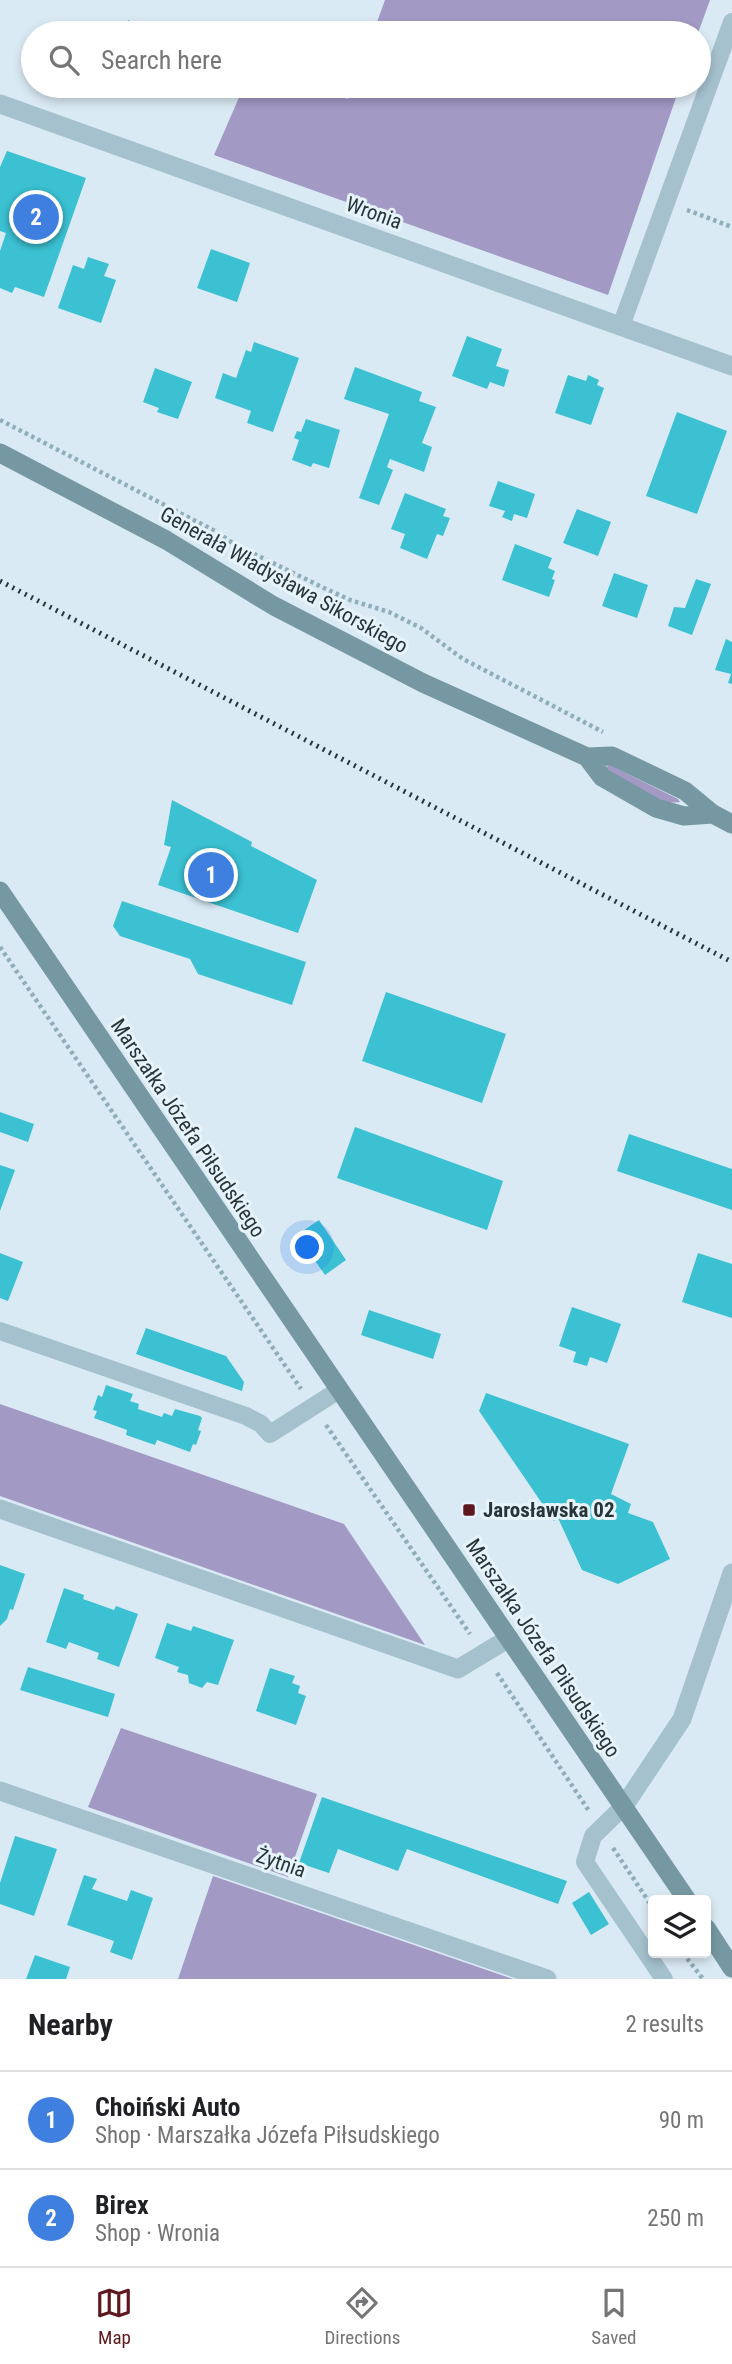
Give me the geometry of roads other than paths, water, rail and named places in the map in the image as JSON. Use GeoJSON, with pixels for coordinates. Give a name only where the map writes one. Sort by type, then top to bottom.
{"type":"FeatureCollection","features":[{"type":"Feature","properties":{"kind":"main road","name":"Generała Władysława Sikorskiego"},"geometry":{"type":"LineString","coordinates":[[0,453],[166,540],[274,606],[423,683],[587,757],[612,757],[633,765],[685,792],[713,814],[732,824]]}},
{"type":"Feature","properties":{"kind":"main road","name":"Generała Władysława Sikorskiego"},"geometry":{"type":"LineString","coordinates":[[587,757],[603,777],[656,808],[684,816],[713,814]]}},
{"type":"Feature","properties":{"kind":"main road","name":"Marszałka Józefa Piłsudskiego"},"geometry":{"type":"LineString","coordinates":[[0,891],[684,1895]]}},
{"type":"Feature","properties":{"kind":"main road"},"geometry":{"type":"LineString","coordinates":[[711,1936],[732,1968]]}},
{"type":"Feature","properties":{"kind":"street","name":"Wronia"},"geometry":{"type":"LineString","coordinates":[[0,104],[732,366]]}},
{"type":"Feature","properties":{"kind":"street"},"geometry":{"type":"LineString","coordinates":[[0,1509],[458,1669],[509,1638]]}},
{"type":"Feature","properties":{"kind":"street","name":"Marszałka Józefa Piłsudskiego"},"geometry":{"type":"LineString","coordinates":[[624,1806],[682,1719],[732,1573]]}},
{"type":"Feature","properties":{"kind":"street","name":"Żytnia"},"geometry":{"type":"LineString","coordinates":[[0,1791],[547,1979]]}},
{"type":"Feature","properties":{"kind":"lane"},"geometry":{"type":"LineString","coordinates":[[711,79],[732,22]]}},
{"type":"Feature","properties":{"kind":"lane"},"geometry":{"type":"LineString","coordinates":[[621,326],[704,98]]}},
{"type":"Feature","properties":{"kind":"lane"},"geometry":{"type":"LineString","coordinates":[[0,1331],[246,1416],[261,1424],[271,1434],[339,1390]]}},
{"type":"Feature","properties":{"kind":"lane"},"geometry":{"type":"LineString","coordinates":[[624,1806],[593,1836],[585,1862],[664,1979]]}},
{"type":"Feature","properties":{"kind":"railway"},"geometry":{"type":"LineString","coordinates":[[0,581],[732,962]]}},
{"type":"Feature","properties":{"kind":"place","name":"Birex"},"geometry":{"type":"Point","coordinates":[36,217]}},
{"type":"Feature","properties":{"kind":"place","name":"Choiński Auto"},"geometry":{"type":"Point","coordinates":[211,875]}},
{"type":"Feature","properties":{"kind":"place","name":"Jarosławska 02"},"geometry":{"type":"Point","coordinates":[469,1510]}}]}
